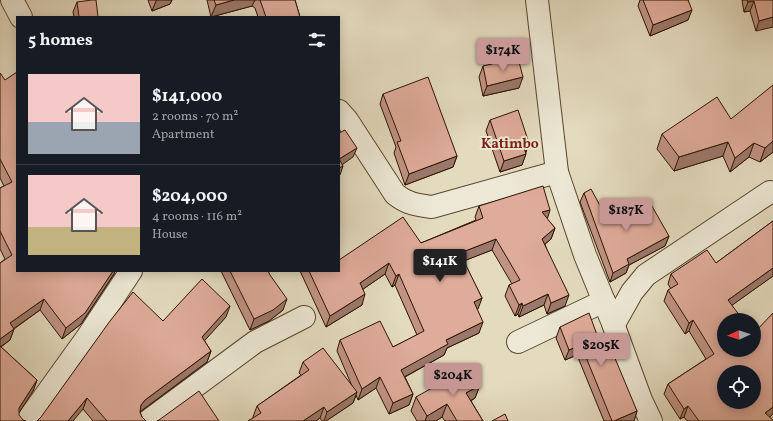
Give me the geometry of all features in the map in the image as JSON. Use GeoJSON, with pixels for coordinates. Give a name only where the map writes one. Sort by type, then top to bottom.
{"type":"FeatureCollection","features":[{"type":"Feature","properties":{"kind":"street"},"geometry":{"type":"LineString","coordinates":[[12,0],[20,16]]}},
{"type":"Feature","properties":{"kind":"street"},"geometry":{"type":"LineString","coordinates":[[537,0],[556,172],[585,254],[614,324],[641,400],[651,421]]}},
{"type":"Feature","properties":{"kind":"street"},"geometry":{"type":"LineString","coordinates":[[340,112],[347,120],[395,194],[404,202],[415,205],[432,206],[556,172]]}},
{"type":"Feature","properties":{"kind":"street"},"geometry":{"type":"LineString","coordinates":[[614,324],[632,292],[646,275],[770,192]]}},
{"type":"Feature","properties":{"kind":"street"},"geometry":{"type":"LineString","coordinates":[[27,421],[86,339],[130,272]]}},
{"type":"Feature","properties":{"kind":"street"},"geometry":{"type":"LineString","coordinates":[[518,342],[604,300]]}},
{"type":"Feature","properties":{"kind":"street"},"geometry":{"type":"LineString","coordinates":[[148,421],[255,342],[304,317]]}},
{"type":"Feature","properties":{"kind":"building"},"geometry":{"type":"Polygon","coordinates":[[[96,0],[98,16],[79,16],[77,2],[96,0]]]}},
{"type":"Feature","properties":{"kind":"building"},"geometry":{"type":"Polygon","coordinates":[[[214,0],[234,0],[216,5],[214,0]]]}},
{"type":"Feature","properties":{"kind":"building"},"geometry":{"type":"Polygon","coordinates":[[[260,0],[295,0],[300,16],[266,16],[260,0]]]}},
{"type":"Feature","properties":{"kind":"building"},"geometry":{"type":"Polygon","coordinates":[[[643,0],[688,0],[692,10],[653,25],[643,0]]]}},
{"type":"Feature","properties":{"kind":"building"},"geometry":{"type":"Polygon","coordinates":[[[747,0],[773,0],[773,17],[759,21],[754,1],[748,2],[747,0]]]}},
{"type":"Feature","properties":{"kind":"building"},"geometry":{"type":"Polygon","coordinates":[[[518,58],[523,77],[487,86],[483,66],[518,58]]]}},
{"type":"Feature","properties":{"kind":"building"},"geometry":{"type":"Polygon","coordinates":[[[0,73],[5,80],[16,73],[16,272],[112,272],[85,313],[66,328],[44,299],[10,323],[14,329],[0,339],[0,263],[12,255],[0,231],[0,188],[12,182],[0,159],[0,73]]]}},
{"type":"Feature","properties":{"kind":"building"},"geometry":{"type":"Polygon","coordinates":[[[428,77],[457,156],[409,174],[397,142],[401,141],[383,94],[428,77]]]}},
{"type":"Feature","properties":{"kind":"building"},"geometry":{"type":"Polygon","coordinates":[[[773,85],[773,141],[765,148],[754,143],[735,158],[728,142],[679,157],[662,134],[717,97],[731,119],[773,85]]]}},
{"type":"Feature","properties":{"kind":"building"},"geometry":{"type":"Polygon","coordinates":[[[518,110],[529,143],[523,145],[526,154],[504,161],[490,120],[518,110]]]}},
{"type":"Feature","properties":{"kind":"building"},"geometry":{"type":"Polygon","coordinates":[[[345,130],[357,148],[340,158],[340,132],[345,130]]]}},
{"type":"Feature","properties":{"kind":"building"},"geometry":{"type":"Polygon","coordinates":[[[340,161],[343,166],[340,168],[340,161]]]}},
{"type":"Feature","properties":{"kind":"building"},"geometry":{"type":"Polygon","coordinates":[[[543,186],[550,210],[542,212],[555,228],[542,239],[569,295],[551,303],[548,294],[523,306],[522,303],[519,305],[509,285],[520,280],[496,239],[460,253],[482,298],[474,302],[483,322],[446,340],[448,344],[401,370],[413,394],[393,403],[380,377],[362,389],[340,340],[380,321],[393,347],[424,331],[399,274],[396,276],[389,263],[360,283],[365,294],[330,316],[309,272],[340,272],[340,259],[403,217],[421,243],[483,218],[479,206],[543,186]]]}},
{"type":"Feature","properties":{"kind":"building"},"geometry":{"type":"Polygon","coordinates":[[[591,189],[609,222],[649,201],[669,236],[627,259],[629,264],[613,273],[584,193],[591,189]]]}},
{"type":"Feature","properties":{"kind":"building"},"geometry":{"type":"Polygon","coordinates":[[[773,221],[773,268],[728,300],[738,313],[717,313],[717,357],[761,357],[761,326],[773,313],[773,407],[765,413],[773,421],[699,421],[688,406],[684,409],[668,384],[714,354],[693,320],[689,323],[668,290],[678,284],[671,274],[707,250],[716,263],[773,221]]]}},
{"type":"Feature","properties":{"kind":"building"},"geometry":{"type":"Polygon","coordinates":[[[230,272],[268,272],[287,299],[273,310],[254,319],[230,272]]]}},
{"type":"Feature","properties":{"kind":"building"},"geometry":{"type":"Polygon","coordinates":[[[202,279],[230,306],[202,337],[211,351],[145,400],[141,405],[140,412],[146,421],[107,421],[87,398],[68,421],[37,421],[133,292],[163,321],[202,279]]]}},
{"type":"Feature","properties":{"kind":"building"},"geometry":{"type":"Polygon","coordinates":[[[589,313],[604,354],[612,351],[637,411],[614,421],[612,421],[581,345],[569,350],[560,327],[589,313]]]}},
{"type":"Feature","properties":{"kind":"building"},"geometry":{"type":"Polygon","coordinates":[[[0,346],[37,380],[19,408],[19,415],[26,421],[0,421],[0,346]]]}},
{"type":"Feature","properties":{"kind":"building"},"geometry":{"type":"Polygon","coordinates":[[[323,348],[357,392],[327,412],[324,407],[303,421],[248,421],[261,413],[257,406],[309,370],[303,362],[323,348]]]}},
{"type":"Feature","properties":{"kind":"building"},"geometry":{"type":"Polygon","coordinates":[[[469,367],[480,385],[466,393],[483,421],[457,421],[447,404],[427,416],[416,397],[469,367]]]}},
{"type":"Feature","properties":{"kind":"building"},"geometry":{"type":"Polygon","coordinates":[[[199,391],[219,421],[157,421],[159,420],[199,391]]]}},
{"type":"Feature","properties":{"kind":"building"},"geometry":{"type":"Polygon","coordinates":[[[505,414],[508,421],[492,421],[505,414]]]}},
{"type":"Feature","properties":{"kind":"district","name":"Katimbo"},"geometry":{"type":"Point","coordinates":[510,143]}}]}
